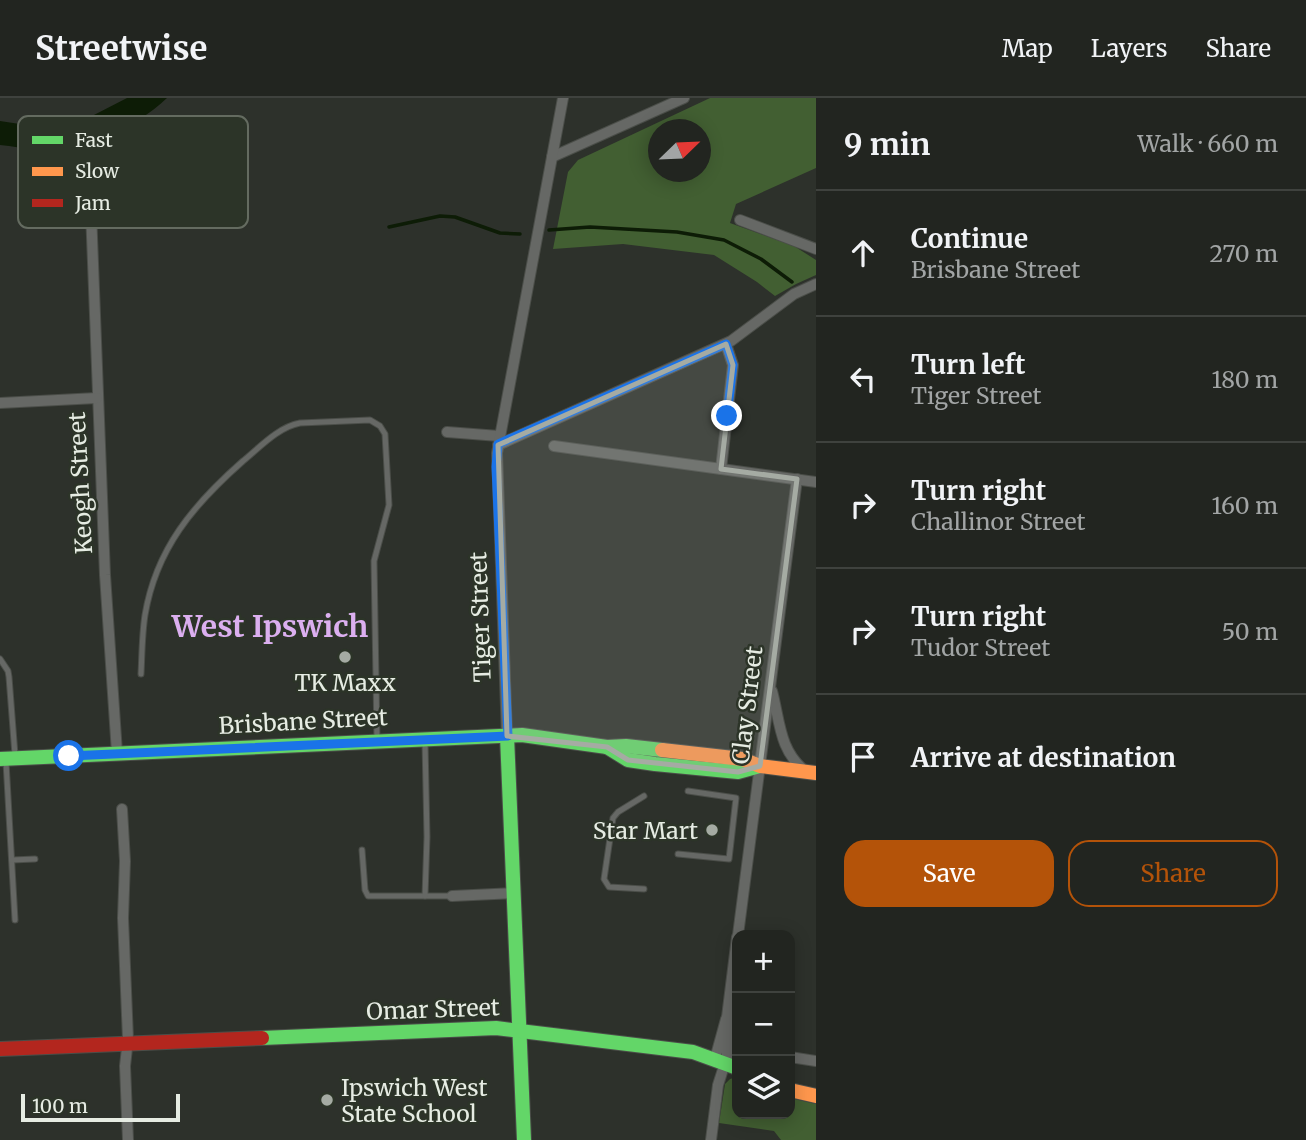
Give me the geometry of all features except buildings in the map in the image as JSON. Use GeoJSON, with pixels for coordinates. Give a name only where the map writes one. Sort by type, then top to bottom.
{"type":"FeatureCollection","features":[{"type":"Feature","properties":{"kind":"street","name":"Tiger Street"},"geometry":{"type":"LineString","coordinates":[[524,1140],[496,467],[498,440],[563,98]]}},
{"type":"Feature","properties":{"kind":"street"},"geometry":{"type":"LineString","coordinates":[[552,157],[684,98]]}},
{"type":"Feature","properties":{"kind":"street"},"geometry":{"type":"LineString","coordinates":[[740,220],[816,249]]}},
{"type":"Feature","properties":{"kind":"street","name":"Keogh Street"},"geometry":{"type":"LineString","coordinates":[[90,228],[105,575],[117,753]]}},
{"type":"Feature","properties":{"kind":"street"},"geometry":{"type":"LineString","coordinates":[[447,432],[498,440],[726,344],[794,294],[816,284]]}},
{"type":"Feature","properties":{"kind":"street"},"geometry":{"type":"LineString","coordinates":[[721,469],[733,365],[726,344]]}},
{"type":"Feature","properties":{"kind":"street"},"geometry":{"type":"LineString","coordinates":[[0,403],[97,398]]}},
{"type":"Feature","properties":{"kind":"street"},"geometry":{"type":"LineString","coordinates":[[554,446],[816,482]]}},
{"type":"Feature","properties":{"kind":"street","name":"Clay Street"},"geometry":{"type":"LineString","coordinates":[[738,930],[797,479]]}},
{"type":"Feature","properties":{"kind":"street"},"geometry":{"type":"LineString","coordinates":[[770,685],[786,750],[793,761],[811,772]]}},
{"type":"Feature","properties":{"kind":"street","name":"Brisbane Street"},"geometry":{"type":"LineString","coordinates":[[7,759],[377,740],[532,736],[607,747],[625,746],[742,759],[760,766],[811,772]]}},
{"type":"Feature","properties":{"kind":"street"},"geometry":{"type":"LineString","coordinates":[[122,809],[128,1140]]}},
{"type":"Feature","properties":{"kind":"street"},"geometry":{"type":"LineString","coordinates":[[452,896],[513,893]]}},
{"type":"Feature","properties":{"kind":"street","name":"Clay Street"},"geometry":{"type":"LineString","coordinates":[[711,1140],[718,1085],[726,1063],[727,1017],[732,976]]}},
{"type":"Feature","properties":{"kind":"street","name":"Clay Street"},"geometry":{"type":"LineString","coordinates":[[726,1063],[721,1030],[727,1017]]}},
{"type":"Feature","properties":{"kind":"street","name":"Omar Street"},"geometry":{"type":"LineString","coordinates":[[0,1049],[519,1029],[686,1051],[726,1063]]}},
{"type":"Feature","properties":{"kind":"street"},"geometry":{"type":"LineString","coordinates":[[728,1030],[732,1042]]}},
{"type":"Feature","properties":{"kind":"street"},"geometry":{"type":"LineString","coordinates":[[795,1058],[816,1061]]}},
{"type":"Feature","properties":{"kind":"street"},"geometry":{"type":"LineString","coordinates":[[795,1091],[816,1096]]}},
{"type":"Feature","properties":{"kind":"lane"},"geometry":{"type":"LineString","coordinates":[[141,674],[145,617],[155,574],[176,532],[218,483],[263,444],[290,426],[365,419],[380,426],[387,440],[389,505],[374,561],[377,740]]}},
{"type":"Feature","properties":{"kind":"lane"},"geometry":{"type":"LineString","coordinates":[[373,532],[382,532]]}},
{"type":"Feature","properties":{"kind":"lane"},"geometry":{"type":"LineString","coordinates":[[0,659],[9,677],[7,759],[15,920]]}},
{"type":"Feature","properties":{"kind":"lane"},"geometry":{"type":"LineString","coordinates":[[425,739],[428,837],[425,896]]}},
{"type":"Feature","properties":{"kind":"lane"},"geometry":{"type":"LineString","coordinates":[[678,854],[729,859],[736,798],[688,791]]}},
{"type":"Feature","properties":{"kind":"lane"},"geometry":{"type":"LineString","coordinates":[[644,796],[613,818],[604,879],[609,887],[644,889]]}},
{"type":"Feature","properties":{"kind":"lane"},"geometry":{"type":"LineString","coordinates":[[362,850],[365,890],[368,896],[452,896]]}},
{"type":"Feature","properties":{"kind":"lane"},"geometry":{"type":"LineString","coordinates":[[12,860],[35,859]]}},
{"type":"Feature","properties":{"kind":"highlighted area"},"geometry":{"type":"Polygon","coordinates":[[[726,344],[733,365],[721,469],[797,479],[760,766],[738,772],[628,760],[607,747],[507,736],[498,445],[726,344]]]}},
{"type":"Feature","properties":{"kind":"green space"},"geometry":{"type":"Polygon","coordinates":[[[710,98],[816,98],[816,168],[736,204],[730,223],[794,246],[816,260],[816,275],[775,296],[714,255],[623,244],[553,249],[568,172],[578,160],[648,127],[648,182],[711,182],[711,119],[665,119],[710,98]]]}},
{"type":"Feature","properties":{"kind":"green space"},"geometry":{"type":"Polygon","coordinates":[[[730,1079],[732,1119],[795,1119],[795,1099],[816,1104],[816,1140],[781,1140],[774,1131],[719,1123],[725,1084],[730,1079]]]}},
{"type":"Feature","properties":{"kind":"shaded area"},"geometry":{"type":"Polygon","coordinates":[[[127,98],[167,98],[144,116],[92,116],[127,98]]]}},
{"type":"Feature","properties":{"kind":"shaded area"},"geometry":{"type":"Polygon","coordinates":[[[0,121],[18,124],[18,147],[0,145],[0,121]]]}},
{"type":"Feature","properties":{"kind":"waterway"},"geometry":{"type":"LineString","coordinates":[[389,227],[440,216],[455,217],[500,233],[520,234]]}},
{"type":"Feature","properties":{"kind":"waterway"},"geometry":{"type":"LineString","coordinates":[[549,230],[590,227],[677,232],[724,240],[761,259],[792,282]]}},
{"type":"Feature","properties":{"kind":"traffic: fast"},"geometry":{"type":"LineString","coordinates":[[0,759],[522,735],[607,747],[662,750]]}},
{"type":"Feature","properties":{"kind":"traffic: fast"},"geometry":{"type":"LineString","coordinates":[[507,736],[524,1140]]}},
{"type":"Feature","properties":{"kind":"traffic: fast"},"geometry":{"type":"LineString","coordinates":[[607,747],[628,760],[655,764],[738,772],[760,766]]}},
{"type":"Feature","properties":{"kind":"traffic: fast"},"geometry":{"type":"LineString","coordinates":[[262,1038],[496,1028],[693,1052],[732,1066]]}},
{"type":"Feature","properties":{"kind":"traffic: slow"},"geometry":{"type":"LineString","coordinates":[[662,750],[742,759],[760,766],[816,773]]}},
{"type":"Feature","properties":{"kind":"traffic: slow"},"geometry":{"type":"LineString","coordinates":[[795,1091],[816,1096]]}},
{"type":"Feature","properties":{"kind":"traffic: jam"},"geometry":{"type":"LineString","coordinates":[[0,1049],[262,1038]]}},
{"type":"Feature","properties":{"kind":"place","name":"TK Maxx"},"geometry":{"type":"Point","coordinates":[345,657]}},
{"type":"Feature","properties":{"kind":"place","name":"Star Mart"},"geometry":{"type":"Point","coordinates":[712,830]}},
{"type":"Feature","properties":{"kind":"place","name":"Ipswich West State School"},"geometry":{"type":"Point","coordinates":[327,1100]}},
{"type":"Feature","properties":{"kind":"district","name":"West Ipswich"},"geometry":{"type":"Point","coordinates":[270,626]}},
{"type":"Feature","properties":{"kind":"route"},"geometry":{"type":"LineString","coordinates":[[69,756],[508,736],[496,467],[498,444],[726,344],[733,365],[727,416]]}}]}
